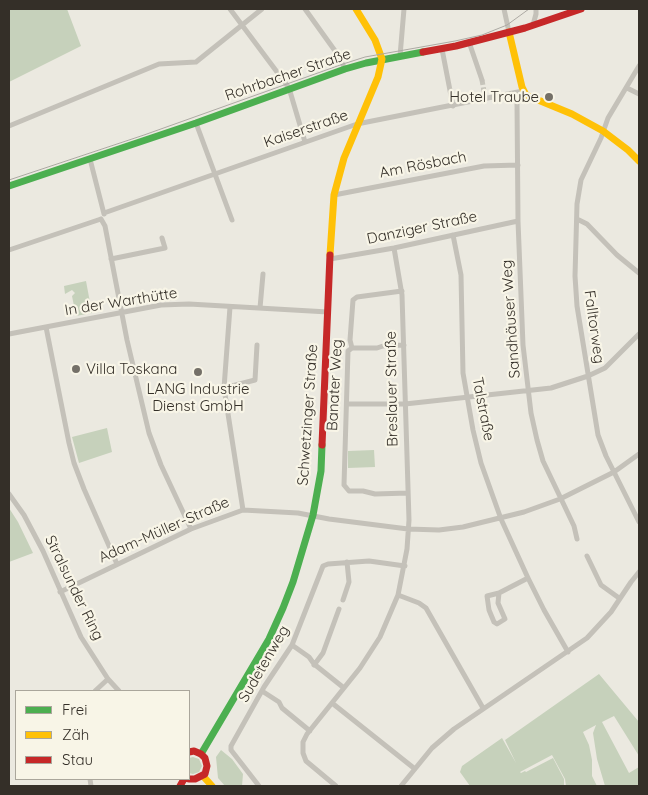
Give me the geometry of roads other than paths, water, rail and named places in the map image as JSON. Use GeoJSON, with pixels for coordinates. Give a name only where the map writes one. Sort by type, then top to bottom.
{"type":"FeatureCollection","features":[{"type":"Feature","properties":{"kind":"main road"},"geometry":{"type":"LineString","coordinates":[[356,9],[374,40],[382,59]]}},
{"type":"Feature","properties":{"kind":"main road","name":"Rohrbacher Straße"},"geometry":{"type":"LineString","coordinates":[[9,186],[345,69],[382,59],[442,49],[509,32],[581,9]]}},
{"type":"Feature","properties":{"kind":"main road"},"geometry":{"type":"LineString","coordinates":[[509,32],[523,91],[529,97],[572,114],[603,130],[639,161]]}},
{"type":"Feature","properties":{"kind":"main road","name":"Schwetzinger Straße"},"geometry":{"type":"LineString","coordinates":[[201,754],[251,671],[284,608],[313,515],[321,471],[334,195],[344,158],[378,77],[382,59]]}},
{"type":"Feature","properties":{"kind":"main road"},"geometry":{"type":"LineString","coordinates":[[190,752],[194,751],[201,754],[207,763],[203,776],[190,779]]}},
{"type":"Feature","properties":{"kind":"main road"},"geometry":{"type":"LineString","coordinates":[[203,776],[212,786]]}},
{"type":"Feature","properties":{"kind":"street"},"geometry":{"type":"LineString","coordinates":[[230,9],[288,88],[305,142]]}},
{"type":"Feature","properties":{"kind":"street"},"geometry":{"type":"LineString","coordinates":[[9,126],[159,64],[194,62],[262,9]]}},
{"type":"Feature","properties":{"kind":"street"},"geometry":{"type":"LineString","coordinates":[[305,9],[338,55],[345,69]]}},
{"type":"Feature","properties":{"kind":"street"},"geometry":{"type":"LineString","coordinates":[[400,56],[404,9]]}},
{"type":"Feature","properties":{"kind":"street"},"geometry":{"type":"LineString","coordinates":[[509,9],[504,11],[509,32]]}},
{"type":"Feature","properties":{"kind":"street"},"geometry":{"type":"LineString","coordinates":[[533,25],[536,9]]}},
{"type":"Feature","properties":{"kind":"street"},"geometry":{"type":"LineString","coordinates":[[469,42],[482,80]]}},
{"type":"Feature","properties":{"kind":"street"},"geometry":{"type":"LineString","coordinates":[[442,49],[453,106]]}},
{"type":"Feature","properties":{"kind":"street","name":"Falltorweg"},"geometry":{"type":"LineString","coordinates":[[639,66],[608,118],[581,180],[577,204],[576,298],[598,435],[639,522]]}},
{"type":"Feature","properties":{"kind":"street"},"geometry":{"type":"LineString","coordinates":[[627,88],[639,94]]}},
{"type":"Feature","properties":{"kind":"street","name":"Kaiserstraße"},"geometry":{"type":"LineString","coordinates":[[104,214],[357,124],[523,91]]}},
{"type":"Feature","properties":{"kind":"street","name":"Sandhäuser Weg"},"geometry":{"type":"LineString","coordinates":[[523,91],[518,102],[518,221],[522,336],[536,440],[543,461],[574,526],[577,539]]}},
{"type":"Feature","properties":{"kind":"street"},"geometry":{"type":"LineString","coordinates":[[196,122],[232,220]]}},
{"type":"Feature","properties":{"kind":"street"},"geometry":{"type":"LineString","coordinates":[[9,250],[101,220],[104,214],[90,159]]}},
{"type":"Feature","properties":{"kind":"street","name":"Am Rösbach"},"geometry":{"type":"LineString","coordinates":[[334,195],[484,166],[518,164]]}},
{"type":"Feature","properties":{"kind":"street"},"geometry":{"type":"LineString","coordinates":[[577,219],[588,224],[617,255],[639,273]]}},
{"type":"Feature","properties":{"kind":"street"},"geometry":{"type":"LineString","coordinates":[[101,220],[105,226],[127,340],[149,433],[161,465],[191,530]]}},
{"type":"Feature","properties":{"kind":"street","name":"Danziger Straße"},"geometry":{"type":"LineString","coordinates":[[330,259],[394,248],[518,221]]}},
{"type":"Feature","properties":{"kind":"street","name":"Talstraße"},"geometry":{"type":"LineString","coordinates":[[453,235],[461,275],[462,364],[481,463],[501,518],[528,578],[568,652]]}},
{"type":"Feature","properties":{"kind":"street"},"geometry":{"type":"LineString","coordinates":[[112,259],[166,248],[162,238]]}},
{"type":"Feature","properties":{"kind":"street","name":"Breslauer Straße"},"geometry":{"type":"LineString","coordinates":[[310,731],[375,645],[398,596],[405,566],[408,493],[404,345],[402,291],[394,248]]}},
{"type":"Feature","properties":{"kind":"street"},"geometry":{"type":"LineString","coordinates":[[260,308],[262,274]]}},
{"type":"Feature","properties":{"kind":"street","name":"Banater Weg"},"geometry":{"type":"LineString","coordinates":[[402,291],[353,299],[350,340],[352,348],[348,352],[344,485],[349,491],[363,491],[375,494],[408,493]]}},
{"type":"Feature","properties":{"kind":"street","name":"In der Warthütte"},"geometry":{"type":"LineString","coordinates":[[9,334],[161,305],[189,304],[328,312]]}},
{"type":"Feature","properties":{"kind":"street"},"geometry":{"type":"LineString","coordinates":[[230,307],[224,388],[243,510]]}},
{"type":"Feature","properties":{"kind":"street"},"geometry":{"type":"LineString","coordinates":[[46,327],[74,463],[117,564]]}},
{"type":"Feature","properties":{"kind":"street"},"geometry":{"type":"LineString","coordinates":[[347,404],[405,404],[552,388],[605,368],[639,334]]}},
{"type":"Feature","properties":{"kind":"street"},"geometry":{"type":"LineString","coordinates":[[224,388],[255,380],[257,345]]}},
{"type":"Feature","properties":{"kind":"street"},"geometry":{"type":"LineString","coordinates":[[352,348],[404,345]]}},
{"type":"Feature","properties":{"kind":"street","name":"Adam-Müller-Straße"},"geometry":{"type":"LineString","coordinates":[[60,592],[191,530],[243,510],[313,515],[408,529],[439,530],[463,527],[524,512],[560,499],[614,472],[639,454]]}},
{"type":"Feature","properties":{"kind":"street","name":"Stralsunder Ring"},"geometry":{"type":"LineString","coordinates":[[9,494],[24,515],[43,551],[81,637],[108,679],[118,690]]}},
{"type":"Feature","properties":{"kind":"street"},"geometry":{"type":"LineString","coordinates":[[587,556],[601,585],[619,598]]}},
{"type":"Feature","properties":{"kind":"street","name":"Sudetenweg"},"geometry":{"type":"LineString","coordinates":[[259,786],[230,748],[262,691],[292,645],[323,566],[326,564],[375,561],[405,566]]}},
{"type":"Feature","properties":{"kind":"street"},"geometry":{"type":"LineString","coordinates":[[342,600],[350,582],[347,562]]}},
{"type":"Feature","properties":{"kind":"street"},"geometry":{"type":"LineString","coordinates":[[401,786],[439,742],[483,708],[587,638],[601,623],[639,572]]}},
{"type":"Feature","properties":{"kind":"street"},"geometry":{"type":"LineString","coordinates":[[499,593],[498,602],[505,620],[497,624],[489,611],[488,595],[499,593],[528,578]]}},
{"type":"Feature","properties":{"kind":"street"},"geometry":{"type":"LineString","coordinates":[[398,596],[419,603],[426,608],[483,708]]}},
{"type":"Feature","properties":{"kind":"street"},"geometry":{"type":"LineString","coordinates":[[314,665],[322,653],[339,609]]}},
{"type":"Feature","properties":{"kind":"street"},"geometry":{"type":"LineString","coordinates":[[292,645],[309,657],[314,665],[344,688]]}},
{"type":"Feature","properties":{"kind":"street"},"geometry":{"type":"LineString","coordinates":[[96,690],[108,679]]}},
{"type":"Feature","properties":{"kind":"street"},"geometry":{"type":"LineString","coordinates":[[262,691],[279,702],[282,708],[310,731],[303,744],[304,757],[328,784],[336,786]]}},
{"type":"Feature","properties":{"kind":"street"},"geometry":{"type":"LineString","coordinates":[[332,703],[415,769]]}},
{"type":"Feature","properties":{"kind":"tunnel"},"geometry":{"type":"LineString","coordinates":[[482,80],[485,97]]}},
{"type":"Feature","properties":{"kind":"tram line"},"geometry":{"type":"LineString","coordinates":[[9,180],[144,135],[365,57],[482,35],[507,25],[529,9]]}},
{"type":"Feature","properties":{"kind":"place","name":"Hotel Traube"},"geometry":{"type":"Point","coordinates":[549,97]}},
{"type":"Feature","properties":{"kind":"place","name":"Villa Toskana"},"geometry":{"type":"Point","coordinates":[76,369]}},
{"type":"Feature","properties":{"kind":"place","name":"LANG Industrie Dienst GmbH"},"geometry":{"type":"Point","coordinates":[198,372]}}]}
